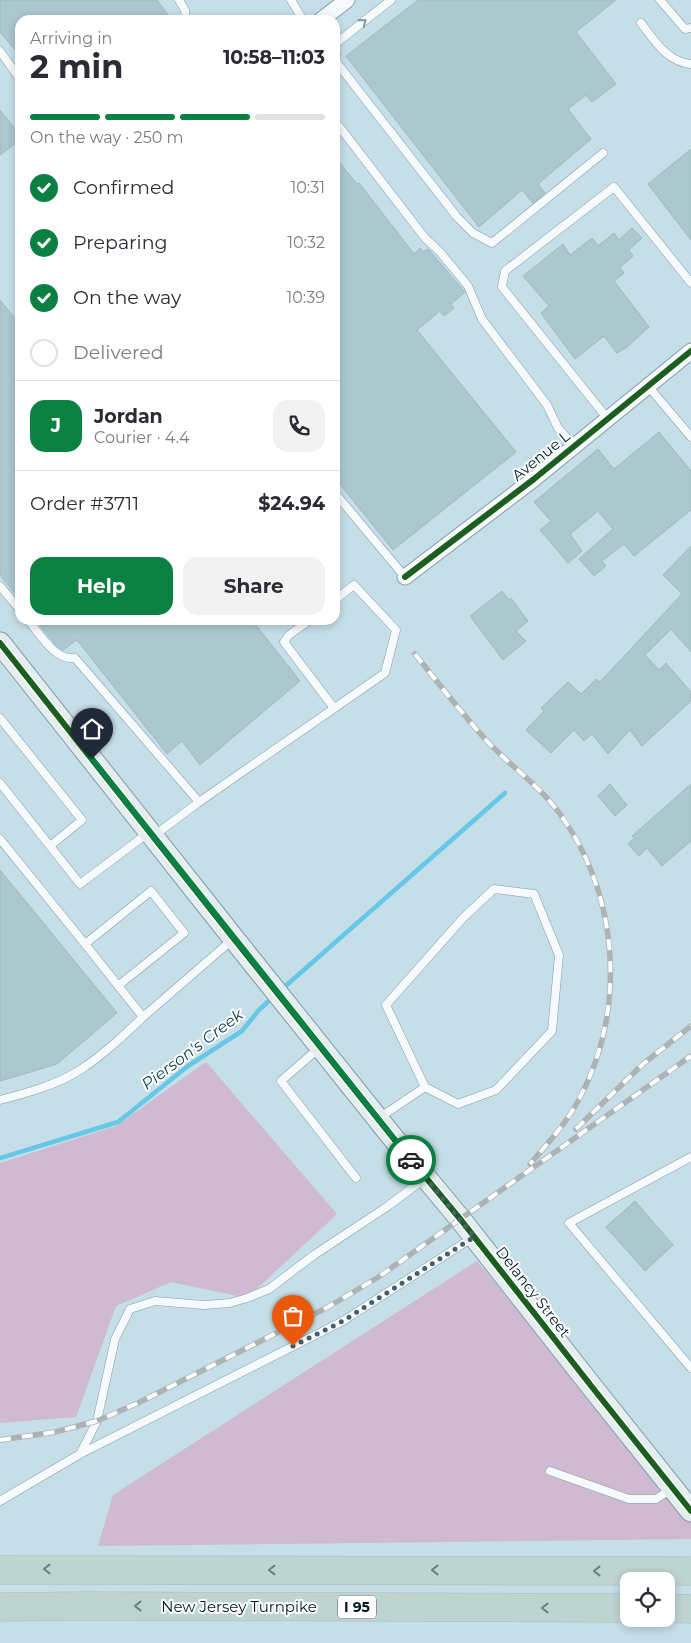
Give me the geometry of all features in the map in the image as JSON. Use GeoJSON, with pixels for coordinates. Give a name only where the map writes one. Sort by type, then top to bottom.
{"type":"FeatureCollection","features":[{"type":"Feature","properties":{"kind":"highway"},"geometry":{"type":"LineString","coordinates":[[0,1570],[686,1571]]}},
{"type":"Feature","properties":{"kind":"highway","name":"New Jersey Turnpike"},"geometry":{"type":"LineString","coordinates":[[0,1607],[620,1608]]}},
{"type":"Feature","properties":{"kind":"highway"},"geometry":{"type":"LineString","coordinates":[[675,1608],[691,1608]]}},
{"type":"Feature","properties":{"kind":"street"},"geometry":{"type":"LineString","coordinates":[[328,15],[347,0]]}},
{"type":"Feature","properties":{"kind":"street","name":"Avenue L"},"geometry":{"type":"LineString","coordinates":[[405,577],[574,446],[691,351]]}},
{"type":"Feature","properties":{"kind":"street","name":"Delancy Street"},"geometry":{"type":"LineString","coordinates":[[0,643],[320,1047],[684,1499]]}},
{"type":"Feature","properties":{"kind":"lane"},"geometry":{"type":"LineString","coordinates":[[179,0],[186,10],[186,15]]}},
{"type":"Feature","properties":{"kind":"lane"},"geometry":{"type":"LineString","coordinates":[[290,0],[300,15]]}},
{"type":"Feature","properties":{"kind":"lane"},"geometry":{"type":"LineString","coordinates":[[340,40],[391,0]]}},
{"type":"Feature","properties":{"kind":"lane"},"geometry":{"type":"LineString","coordinates":[[660,0],[685,29],[691,28]]}},
{"type":"Feature","properties":{"kind":"lane"},"geometry":{"type":"LineString","coordinates":[[641,23],[665,54],[676,61],[691,64]]}},
{"type":"Feature","properties":{"kind":"lane"},"geometry":{"type":"LineString","coordinates":[[0,51],[15,72]]}},
{"type":"Feature","properties":{"kind":"lane"},"geometry":{"type":"LineString","coordinates":[[340,67],[458,217],[473,233],[492,243],[602,153]]}},
{"type":"Feature","properties":{"kind":"lane"},"geometry":{"type":"LineString","coordinates":[[340,128],[425,238],[440,252],[468,286],[482,319],[548,405],[558,428],[574,446]]}},
{"type":"Feature","properties":{"kind":"lane"},"geometry":{"type":"LineString","coordinates":[[607,418],[502,287],[505,271],[614,187],[691,283]]}},
{"type":"Feature","properties":{"kind":"lane"},"geometry":{"type":"LineString","coordinates":[[648,386],[691,437]]}},
{"type":"Feature","properties":{"kind":"lane"},"geometry":{"type":"LineString","coordinates":[[340,499],[405,577]]}},
{"type":"Feature","properties":{"kind":"lane"},"geometry":{"type":"LineString","coordinates":[[0,783],[80,884],[385,673],[396,630],[354,585],[340,596]]}},
{"type":"Feature","properties":{"kind":"lane"},"geometry":{"type":"LineString","coordinates":[[0,586],[15,604]]}},
{"type":"Feature","properties":{"kind":"lane"},"geometry":{"type":"LineString","coordinates":[[32,625],[57,654],[68,660],[75,658],[199,802]]}},
{"type":"Feature","properties":{"kind":"lane"},"geometry":{"type":"LineString","coordinates":[[303,625],[289,635],[284,642],[334,708]]}},
{"type":"Feature","properties":{"kind":"lane"},"geometry":{"type":"LineString","coordinates":[[0,718],[82,820],[50,846]]}},
{"type":"Feature","properties":{"kind":"lane"},"geometry":{"type":"LineString","coordinates":[[0,839],[143,1017]]}},
{"type":"Feature","properties":{"kind":"lane"},"geometry":{"type":"LineString","coordinates":[[494,889],[534,894],[559,955],[552,1032],[496,1090],[458,1104],[425,1087],[386,1005],[463,918],[494,889]]}},
{"type":"Feature","properties":{"kind":"lane"},"geometry":{"type":"LineString","coordinates":[[85,944],[151,891],[184,933],[119,985]]}},
{"type":"Feature","properties":{"kind":"lane"},"geometry":{"type":"LineString","coordinates":[[0,1100],[50,1085],[79,1070],[118,1041],[143,1017],[234,939]]}},
{"type":"Feature","properties":{"kind":"lane"},"geometry":{"type":"LineString","coordinates":[[320,1047],[281,1081],[356,1178]]}},
{"type":"Feature","properties":{"kind":"lane"},"geometry":{"type":"LineString","coordinates":[[378,1119],[425,1087]]}},
{"type":"Feature","properties":{"kind":"lane"},"geometry":{"type":"LineString","coordinates":[[691,1158],[569,1223],[691,1368]]}},
{"type":"Feature","properties":{"kind":"lane"},"geometry":{"type":"LineString","coordinates":[[80,1454],[97,1421],[115,1339],[130,1309],[155,1301],[204,1305],[230,1303],[269,1289],[314,1254],[388,1206],[426,1178]]}},
{"type":"Feature","properties":{"kind":"lane"},"geometry":{"type":"LineString","coordinates":[[0,1501],[80,1454],[343,1321],[474,1237]]}},
{"type":"Feature","properties":{"kind":"lane"},"geometry":{"type":"LineString","coordinates":[[550,1471],[629,1499],[684,1499]]}},
{"type":"Feature","properties":{"kind":"shaded area"},"geometry":{"type":"Polygon","coordinates":[[[206,1062],[337,1214],[247,1298],[171,1282],[116,1306],[76,1417],[0,1423],[0,1163],[116,1126],[206,1062]]]}},
{"type":"Feature","properties":{"kind":"shaded area"},"geometry":{"type":"Polygon","coordinates":[[[477,1261],[691,1519],[691,1539],[98,1546],[113,1495],[477,1261]]]}},
{"type":"Feature","properties":{"kind":"building"},"geometry":{"type":"Polygon","coordinates":[[[0,0],[157,0],[168,15],[15,15],[15,50],[0,32],[0,0]]]}},
{"type":"Feature","properties":{"kind":"building"},"geometry":{"type":"Polygon","coordinates":[[[418,0],[616,0],[576,32],[616,84],[592,102],[586,95],[568,109],[591,139],[538,184],[545,193],[533,203],[522,190],[479,227],[346,56],[418,0]]]}},
{"type":"Feature","properties":{"kind":"building"},"geometry":{"type":"Polygon","coordinates":[[[0,110],[15,129],[15,144],[0,155],[0,110]]]}},
{"type":"Feature","properties":{"kind":"building"},"geometry":{"type":"Polygon","coordinates":[[[691,149],[691,240],[648,184],[691,149]]]}},
{"type":"Feature","properties":{"kind":"building"},"geometry":{"type":"Polygon","coordinates":[[[340,163],[357,184],[359,183],[414,254],[420,248],[423,252],[428,249],[465,292],[451,304],[454,308],[444,316],[440,311],[417,330],[516,452],[393,550],[340,484],[340,163]]]}},
{"type":"Feature","properties":{"kind":"building"},"geometry":{"type":"Polygon","coordinates":[[[632,228],[642,238],[629,250],[633,256],[620,267],[624,273],[614,281],[649,327],[627,347],[617,353],[604,336],[575,359],[541,313],[549,306],[523,276],[563,244],[570,255],[592,238],[598,246],[614,233],[619,240],[632,228]]]}},
{"type":"Feature","properties":{"kind":"building"},"geometry":{"type":"Polygon","coordinates":[[[0,300],[15,319],[15,594],[0,575],[0,300]]]}},
{"type":"Feature","properties":{"kind":"building"},"geometry":{"type":"Polygon","coordinates":[[[659,432],[691,471],[691,510],[634,556],[624,544],[602,561],[606,566],[594,576],[579,559],[613,529],[598,511],[570,534],[582,551],[568,563],[540,530],[551,521],[534,502],[598,449],[614,469],[659,432]]]}},
{"type":"Feature","properties":{"kind":"building"},"geometry":{"type":"Polygon","coordinates":[[[691,546],[691,652],[671,629],[645,655],[659,670],[666,663],[691,692],[691,701],[642,746],[630,730],[608,754],[592,734],[584,741],[574,730],[551,753],[526,730],[544,711],[541,708],[568,682],[581,694],[596,679],[600,682],[682,594],[663,575],[691,546]]]}},
{"type":"Feature","properties":{"kind":"building"},"geometry":{"type":"Polygon","coordinates":[[[502,591],[509,600],[511,598],[528,621],[516,631],[526,641],[503,660],[470,616],[502,591]]]}},
{"type":"Feature","properties":{"kind":"building"},"geometry":{"type":"Polygon","coordinates":[[[40,625],[256,625],[300,681],[200,765],[182,741],[167,754],[77,640],[63,650],[55,644],[40,625]]]}},
{"type":"Feature","properties":{"kind":"building"},"geometry":{"type":"Polygon","coordinates":[[[610,784],[627,805],[615,816],[598,796],[610,784]]]}},
{"type":"Feature","properties":{"kind":"building"},"geometry":{"type":"Polygon","coordinates":[[[691,784],[691,841],[662,866],[647,848],[639,856],[628,844],[634,838],[632,836],[691,784]]]}},
{"type":"Feature","properties":{"kind":"building"},"geometry":{"type":"Polygon","coordinates":[[[0,870],[117,1013],[57,1064],[0,1081],[0,870]]]}},
{"type":"Feature","properties":{"kind":"building"},"geometry":{"type":"Polygon","coordinates":[[[635,1201],[673,1245],[645,1271],[606,1227],[635,1201]]]}},
{"type":"Feature","properties":{"kind":"waterway","name":"Pierson's Creek"},"geometry":{"type":"LineString","coordinates":[[281,990],[505,793]]}},
{"type":"Feature","properties":{"kind":"waterway","name":"Pierson's Creek"},"geometry":{"type":"LineString","coordinates":[[0,1158],[118,1122],[188,1066],[242,1031],[259,1010],[273,997]]}},
{"type":"Feature","properties":{"kind":"railway"},"geometry":{"type":"LineString","coordinates":[[415,654],[485,739],[533,784],[560,814],[580,846],[595,881],[605,918],[610,955],[610,993],[604,1030],[594,1066],[568,1118],[530,1164]]}},
{"type":"Feature","properties":{"kind":"railway"},"geometry":{"type":"LineString","coordinates":[[576,1129],[643,1064],[691,1026]]}},
{"type":"Feature","properties":{"kind":"railway"},"geometry":{"type":"LineString","coordinates":[[0,1440],[55,1432],[97,1421],[140,1402],[328,1307],[377,1278],[691,1056]]}},
{"type":"Feature","properties":{"kind":"cycle path"},"geometry":{"type":"LineString","coordinates":[[405,577],[534,479],[691,351]]}},
{"type":"Feature","properties":{"kind":"cycle path"},"geometry":{"type":"LineString","coordinates":[[0,643],[691,1511]]}},
{"type":"Feature","properties":{"kind":"way so far"},"geometry":{"type":"LineString","coordinates":[[293,1346],[343,1321],[474,1237],[411,1160]]}},
{"type":"Feature","properties":{"kind":"route"},"geometry":{"type":"LineString","coordinates":[[92,759],[411,1160]]}}]}
